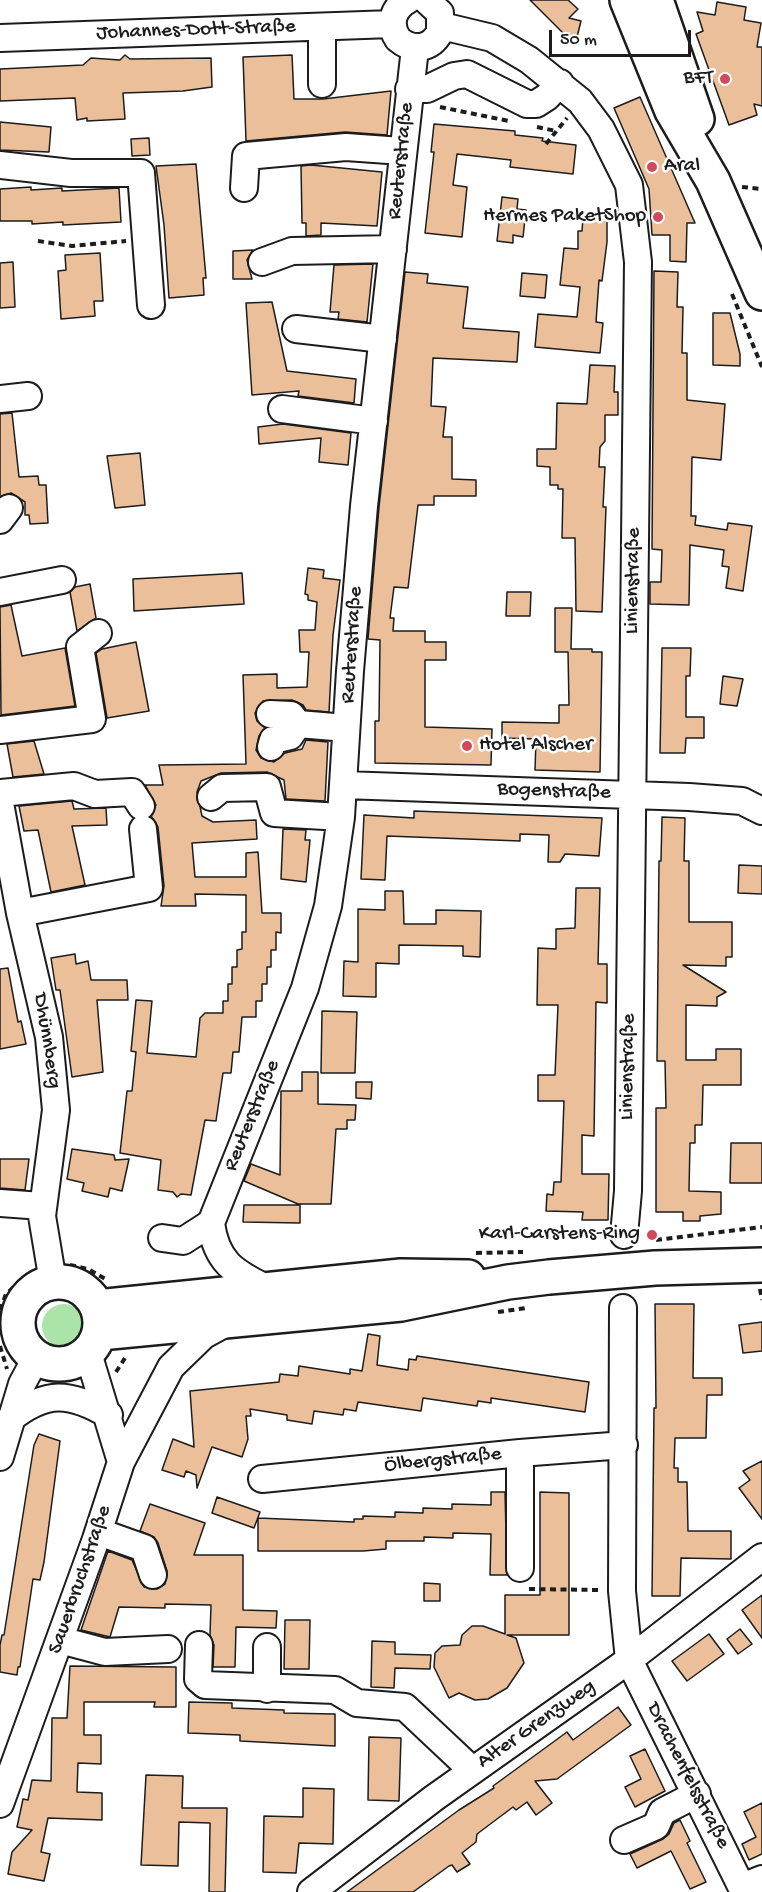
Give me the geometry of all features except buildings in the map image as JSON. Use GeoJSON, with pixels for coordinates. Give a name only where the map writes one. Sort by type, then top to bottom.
{"type":"FeatureCollection","features":[{"type":"Feature","properties":{"kind":"main road"},"geometry":{"type":"LineString","coordinates":[[627,0],[672,111],[723,183]]}},
{"type":"Feature","properties":{"kind":"main road"},"geometry":{"type":"LineString","coordinates":[[656,0],[762,293]]}},
{"type":"Feature","properties":{"kind":"main road"},"geometry":{"type":"LineString","coordinates":[[673,1267],[762,1247]]}},
{"type":"Feature","properties":{"kind":"main road"},"geometry":{"type":"LineString","coordinates":[[95,1331],[401,1305],[508,1282],[673,1267],[762,1265]]}},
{"type":"Feature","properties":{"kind":"main road"},"geometry":{"type":"LineString","coordinates":[[95,1331],[87,1292],[71,1283],[53,1282],[38,1287],[25,1299],[8,1341],[54,1364],[72,1362],[95,1331],[134,1305],[266,1288],[401,1275],[468,1277],[508,1282]]}},
{"type":"Feature","properties":{"kind":"street"},"geometry":{"type":"LineString","coordinates":[[408,0],[395,11],[392,24],[398,39],[415,48],[433,42],[442,26],[440,13],[426,0]]}},
{"type":"Feature","properties":{"kind":"street","name":"Johannes-Dott-Straße"},"geometry":{"type":"LineString","coordinates":[[0,38],[392,24]]}},
{"type":"Feature","properties":{"kind":"street","name":"Linienstraße"},"geometry":{"type":"LineString","coordinates":[[442,26],[492,38],[530,60],[560,83],[580,101],[601,129],[628,185],[638,262],[628,1191],[636,1238]]}},
{"type":"Feature","properties":{"kind":"street"},"geometry":{"type":"LineString","coordinates":[[322,27],[322,84]]}},
{"type":"Feature","properties":{"kind":"street","name":"Reuterstraße"},"geometry":{"type":"LineString","coordinates":[[211,1223],[304,988],[328,906],[341,817],[364,507],[415,48]]}},
{"type":"Feature","properties":{"kind":"street"},"geometry":{"type":"LineString","coordinates":[[409,95],[428,89],[454,76],[467,74],[527,104],[536,104],[560,83]]}},
{"type":"Feature","properties":{"kind":"street"},"geometry":{"type":"LineString","coordinates":[[244,188],[246,156],[346,147],[402,151]]}},
{"type":"Feature","properties":{"kind":"street"},"geometry":{"type":"LineString","coordinates":[[0,165],[71,173],[141,173],[151,305]]}},
{"type":"Feature","properties":{"kind":"street"},"geometry":{"type":"LineString","coordinates":[[262,262],[292,250],[393,249]]}},
{"type":"Feature","properties":{"kind":"street"},"geometry":{"type":"LineString","coordinates":[[296,329],[383,339]]}},
{"type":"Feature","properties":{"kind":"street"},"geometry":{"type":"LineString","coordinates":[[0,399],[28,396]]}},
{"type":"Feature","properties":{"kind":"street"},"geometry":{"type":"LineString","coordinates":[[282,409],[374,421]]}},
{"type":"Feature","properties":{"kind":"street"},"geometry":{"type":"LineString","coordinates":[[0,592],[62,580]]}},
{"type":"Feature","properties":{"kind":"street"},"geometry":{"type":"LineString","coordinates":[[0,730],[92,718],[80,647],[98,633]]}},
{"type":"Feature","properties":{"kind":"street"},"geometry":{"type":"LineString","coordinates":[[270,714],[291,715],[298,724],[346,728]]}},
{"type":"Feature","properties":{"kind":"street"},"geometry":{"type":"LineString","coordinates":[[270,747],[273,740],[290,736],[298,724]]}},
{"type":"Feature","properties":{"kind":"street","name":"Bogenstraße"},"geometry":{"type":"LineString","coordinates":[[343,785],[742,801],[762,812]]}},
{"type":"Feature","properties":{"kind":"street"},"geometry":{"type":"LineString","coordinates":[[0,793],[74,786],[95,794],[132,792],[142,817],[149,888],[20,913]]}},
{"type":"Feature","properties":{"kind":"street"},"geometry":{"type":"LineString","coordinates":[[211,796],[222,788],[267,787],[274,813],[341,817]]}},
{"type":"Feature","properties":{"kind":"street","name":"Dhünnberg"},"geometry":{"type":"LineString","coordinates":[[0,802],[4,855],[49,1038],[56,1110],[42,1206],[53,1282]]}},
{"type":"Feature","properties":{"kind":"street"},"geometry":{"type":"LineString","coordinates":[[0,1203],[42,1206]]}},
{"type":"Feature","properties":{"kind":"street"},"geometry":{"type":"LineString","coordinates":[[162,1238],[183,1241],[211,1223],[214,1244],[229,1266],[239,1275],[266,1288]]}},
{"type":"Feature","properties":{"kind":"street"},"geometry":{"type":"LineString","coordinates":[[623,1308],[622,1591],[629,1660]]}},
{"type":"Feature","properties":{"kind":"street","name":"Sauerbruchstraße"},"geometry":{"type":"LineString","coordinates":[[0,1804],[99,1532],[121,1462],[171,1367],[204,1335],[231,1320]]}},
{"type":"Feature","properties":{"kind":"street"},"geometry":{"type":"LineString","coordinates":[[95,1331],[109,1416],[121,1462]]}},
{"type":"Feature","properties":{"kind":"street"},"geometry":{"type":"LineString","coordinates":[[0,1457],[22,1384],[8,1341]]}},
{"type":"Feature","properties":{"kind":"street"},"geometry":{"type":"LineString","coordinates":[[8,1341],[10,1419]]}},
{"type":"Feature","properties":{"kind":"street"},"geometry":{"type":"LineString","coordinates":[[10,1419],[40,1400],[56,1397],[74,1398],[109,1416]]}},
{"type":"Feature","properties":{"kind":"street","name":"Ölbergstraße"},"geometry":{"type":"LineString","coordinates":[[262,1479],[624,1445]]}},
{"type":"Feature","properties":{"kind":"street"},"geometry":{"type":"LineString","coordinates":[[520,1453],[525,1578]]}},
{"type":"Feature","properties":{"kind":"street"},"geometry":{"type":"LineString","coordinates":[[99,1532],[144,1548],[153,1575]]}},
{"type":"Feature","properties":{"kind":"street","name":"Alter Grenzweg"},"geometry":{"type":"LineString","coordinates":[[311,1892],[472,1770],[629,1660],[762,1557]]}},
{"type":"Feature","properties":{"kind":"street"},"geometry":{"type":"LineString","coordinates":[[60,1640],[105,1652],[168,1649]]}},
{"type":"Feature","properties":{"kind":"street"},"geometry":{"type":"LineString","coordinates":[[199,1645],[198,1679],[205,1685],[335,1690],[357,1703],[405,1707],[472,1770]]}},
{"type":"Feature","properties":{"kind":"street"},"geometry":{"type":"LineString","coordinates":[[267,1647],[267,1689]]}},
{"type":"Feature","properties":{"kind":"street","name":"Drachenfelsstraße"},"geometry":{"type":"LineString","coordinates":[[629,1660],[697,1794],[750,1886]]}},
{"type":"Feature","properties":{"kind":"street"},"geometry":{"type":"LineString","coordinates":[[624,1840],[656,1826],[662,1812],[697,1794]]}},
{"type":"Feature","properties":{"kind":"path"},"geometry":{"type":"LineString","coordinates":[[409,95],[516,123]]}},
{"type":"Feature","properties":{"kind":"path"},"geometry":{"type":"LineString","coordinates":[[546,144],[580,101]]}},
{"type":"Feature","properties":{"kind":"path"},"geometry":{"type":"LineString","coordinates":[[526,125],[556,131]]}},
{"type":"Feature","properties":{"kind":"path"},"geometry":{"type":"LineString","coordinates":[[723,183],[762,189]]}},
{"type":"Feature","properties":{"kind":"path"},"geometry":{"type":"LineString","coordinates":[[38,241],[72,246],[147,240]]}},
{"type":"Feature","properties":{"kind":"path"},"geometry":{"type":"LineString","coordinates":[[636,1238],[762,1227]]}},
{"type":"Feature","properties":{"kind":"path"},"geometry":{"type":"LineString","coordinates":[[474,1253],[526,1252]]}},
{"type":"Feature","properties":{"kind":"path"},"geometry":{"type":"LineString","coordinates":[[525,1578],[622,1591]]}},
{"type":"Feature","properties":{"kind":"green space"},"geometry":{"type":"Polygon","coordinates":[[[64,1304],[73,1305],[80,1310],[85,1317],[85,1335],[80,1342],[73,1347],[64,1348],[55,1347],[48,1342],[43,1335],[42,1326],[43,1317],[48,1310],[55,1305],[64,1304]]]}},
{"type":"Feature","properties":{"kind":"place","name":"BFT"},"geometry":{"type":"Point","coordinates":[725,79]}},
{"type":"Feature","properties":{"kind":"place","name":"Aral"},"geometry":{"type":"Point","coordinates":[652,167]}},
{"type":"Feature","properties":{"kind":"place","name":"Hermes PaketShop"},"geometry":{"type":"Point","coordinates":[658,217]}},
{"type":"Feature","properties":{"kind":"place","name":"Hotel Alscher"},"geometry":{"type":"Point","coordinates":[467,746]}},
{"type":"Feature","properties":{"kind":"place","name":"Karl-Carstens-Ring"},"geometry":{"type":"Point","coordinates":[652,1235]}}]}
